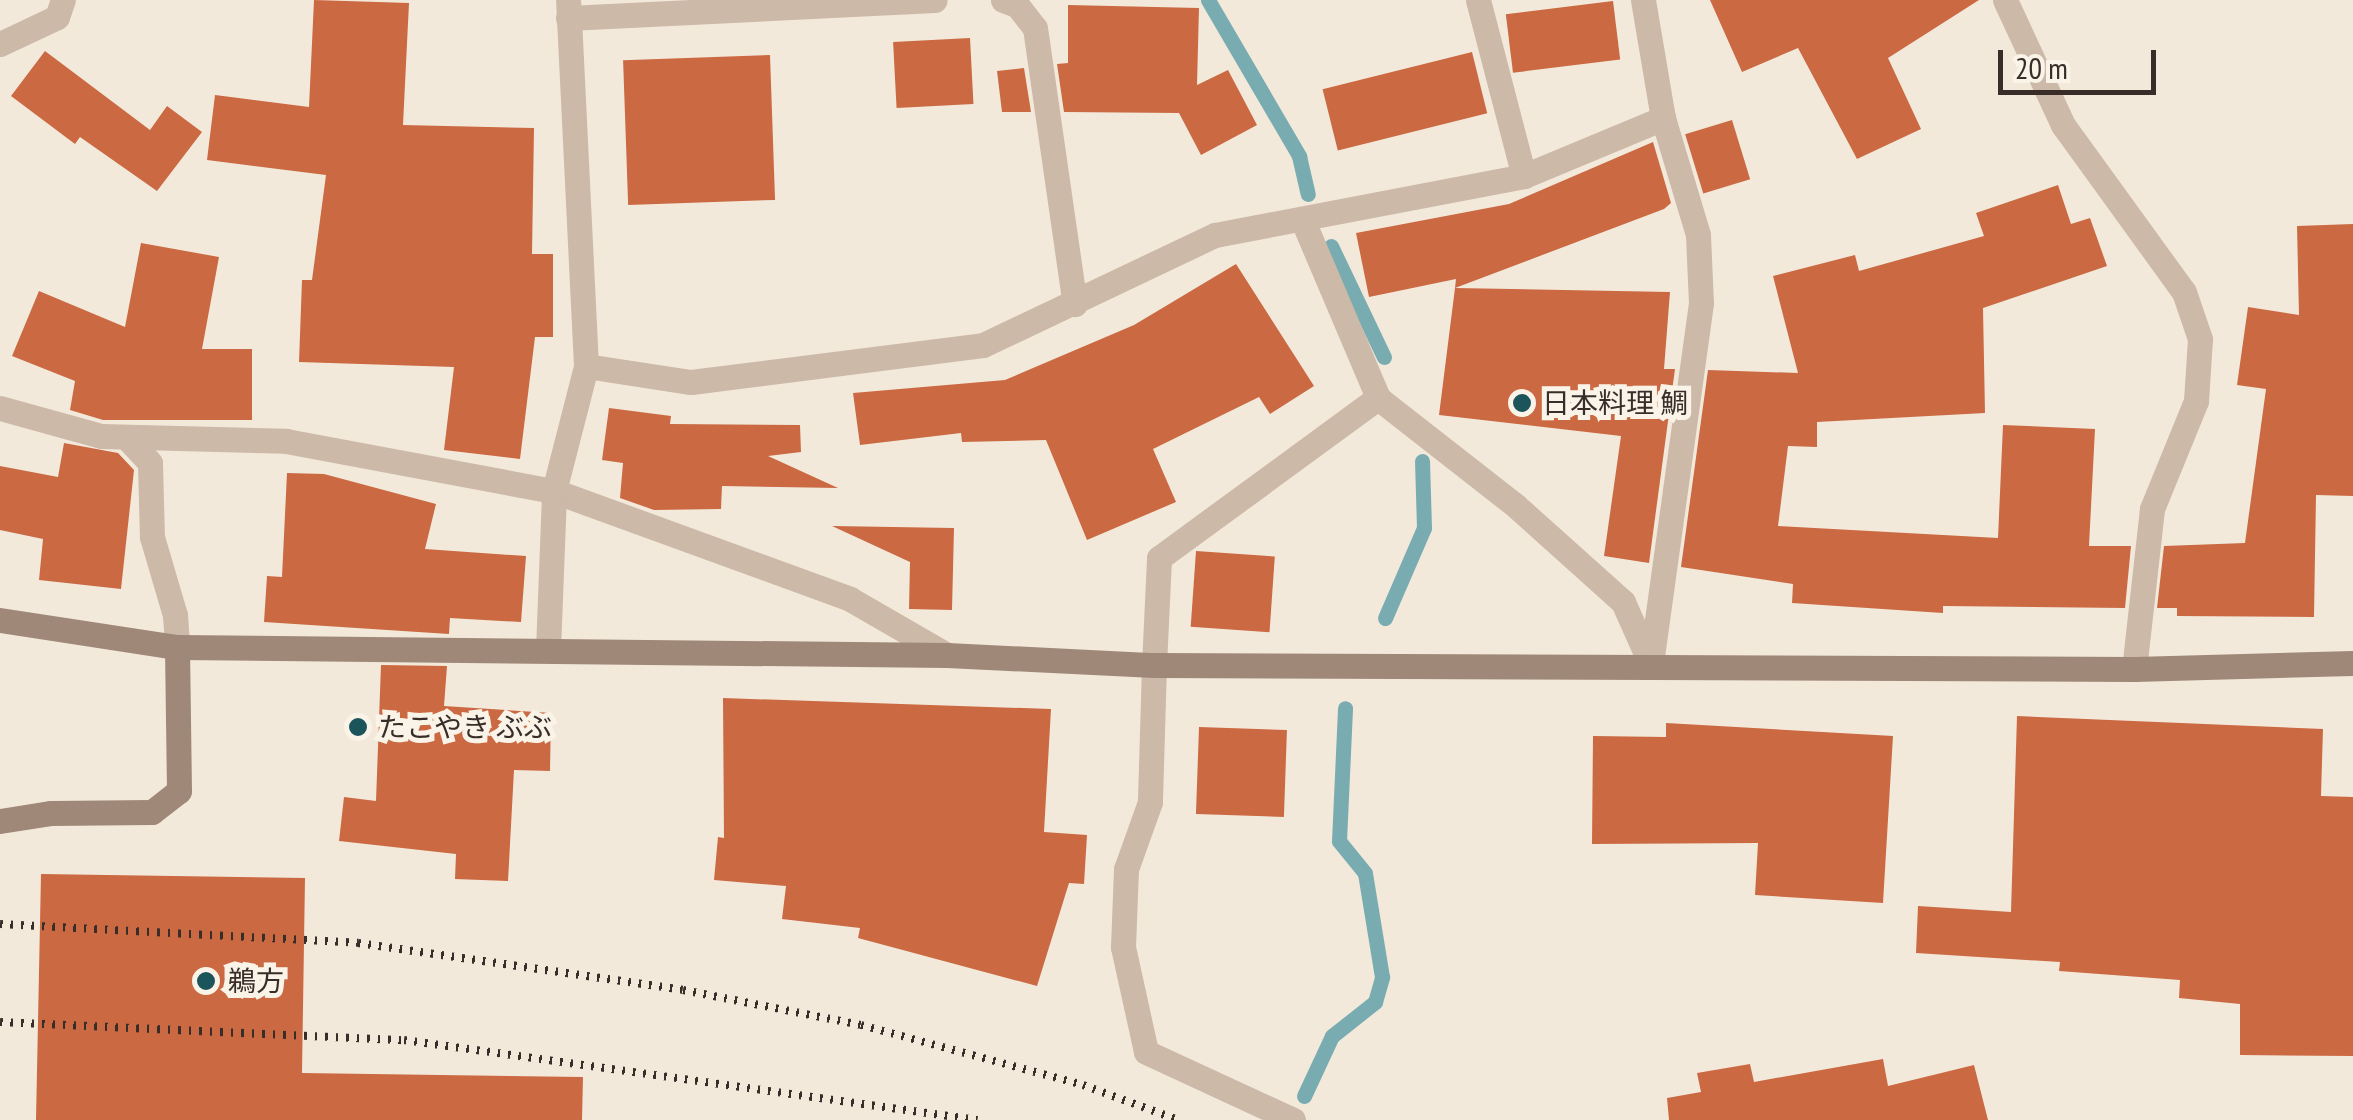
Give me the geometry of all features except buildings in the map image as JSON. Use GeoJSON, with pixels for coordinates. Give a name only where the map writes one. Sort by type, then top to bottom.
{"type":"FeatureCollection","features":[{"type":"Feature","properties":{"kind":"street"},"geometry":{"type":"LineString","coordinates":[[0,44],[57,17],[63,0]]}},
{"type":"Feature","properties":{"kind":"street"},"geometry":{"type":"LineString","coordinates":[[548,650],[554,491],[586,366],[568,9],[935,0]]}},
{"type":"Feature","properties":{"kind":"street"},"geometry":{"type":"LineString","coordinates":[[1004,0],[1018,5],[1035,28],[1075,304]]}},
{"type":"Feature","properties":{"kind":"street"},"geometry":{"type":"LineString","coordinates":[[1478,0],[1524,176]]}},
{"type":"Feature","properties":{"kind":"street"},"geometry":{"type":"LineString","coordinates":[[1644,0],[1663,118],[1698,235],[1701,303],[1651,665]]}},
{"type":"Feature","properties":{"kind":"street"},"geometry":{"type":"LineString","coordinates":[[2005,0],[2064,126],[2184,292],[2200,338],[2196,401],[2152,509],[2134,669]]}},
{"type":"Feature","properties":{"kind":"street"},"geometry":{"type":"LineString","coordinates":[[586,366],[691,382],[983,344],[1215,235],[1524,176],[1663,118]]}},
{"type":"Feature","properties":{"kind":"street"},"geometry":{"type":"LineString","coordinates":[[1303,221],[1378,398],[1516,506],[1623,602],[1651,665]]}},
{"type":"Feature","properties":{"kind":"street"},"geometry":{"type":"LineString","coordinates":[[1116,998],[1126,868],[1150,802],[1159,558],[1378,398]]}},
{"type":"Feature","properties":{"kind":"street"},"geometry":{"type":"LineString","coordinates":[[0,408],[101,436],[286,441],[554,491],[850,598],[947,655]]}},
{"type":"Feature","properties":{"kind":"street"},"geometry":{"type":"LineString","coordinates":[[0,821],[152,812],[179,790],[175,615],[152,537],[150,464],[126,437]]}},
{"type":"Feature","properties":{"kind":"street"},"geometry":{"type":"LineString","coordinates":[[0,620],[176,646],[947,655],[1154,665],[2134,669],[2353,662]]}},
{"type":"Feature","properties":{"kind":"street"},"geometry":{"type":"LineString","coordinates":[[1122,947],[1146,1052],[1294,1120]]}},
{"type":"Feature","properties":{"kind":"waterway"},"geometry":{"type":"LineString","coordinates":[[1208,0],[1299,156],[1308,194]]}},
{"type":"Feature","properties":{"kind":"waterway"},"geometry":{"type":"LineString","coordinates":[[1331,246],[1384,357]]}},
{"type":"Feature","properties":{"kind":"waterway"},"geometry":{"type":"LineString","coordinates":[[1385,618],[1424,528],[1422,461]]}},
{"type":"Feature","properties":{"kind":"waterway"},"geometry":{"type":"LineString","coordinates":[[1304,1096],[1332,1036],[1375,1002],[1382,977],[1365,873],[1339,841],[1345,708]]}},
{"type":"Feature","properties":{"kind":"railway"},"geometry":{"type":"LineString","coordinates":[[0,924],[358,943],[683,990],[861,1025],[1083,1085],[1178,1120]]}},
{"type":"Feature","properties":{"kind":"railway"},"geometry":{"type":"LineString","coordinates":[[0,1022],[404,1040],[977,1120]]}},
{"type":"Feature","properties":{"kind":"place","name":"日本料理 鯛"},"geometry":{"type":"Point","coordinates":[1522,403]}},
{"type":"Feature","properties":{"kind":"place","name":"たこやき ぶぶ"},"geometry":{"type":"Point","coordinates":[358,727]}},
{"type":"Feature","properties":{"kind":"place","name":"鵜方"},"geometry":{"type":"Point","coordinates":[206,981]}}]}
